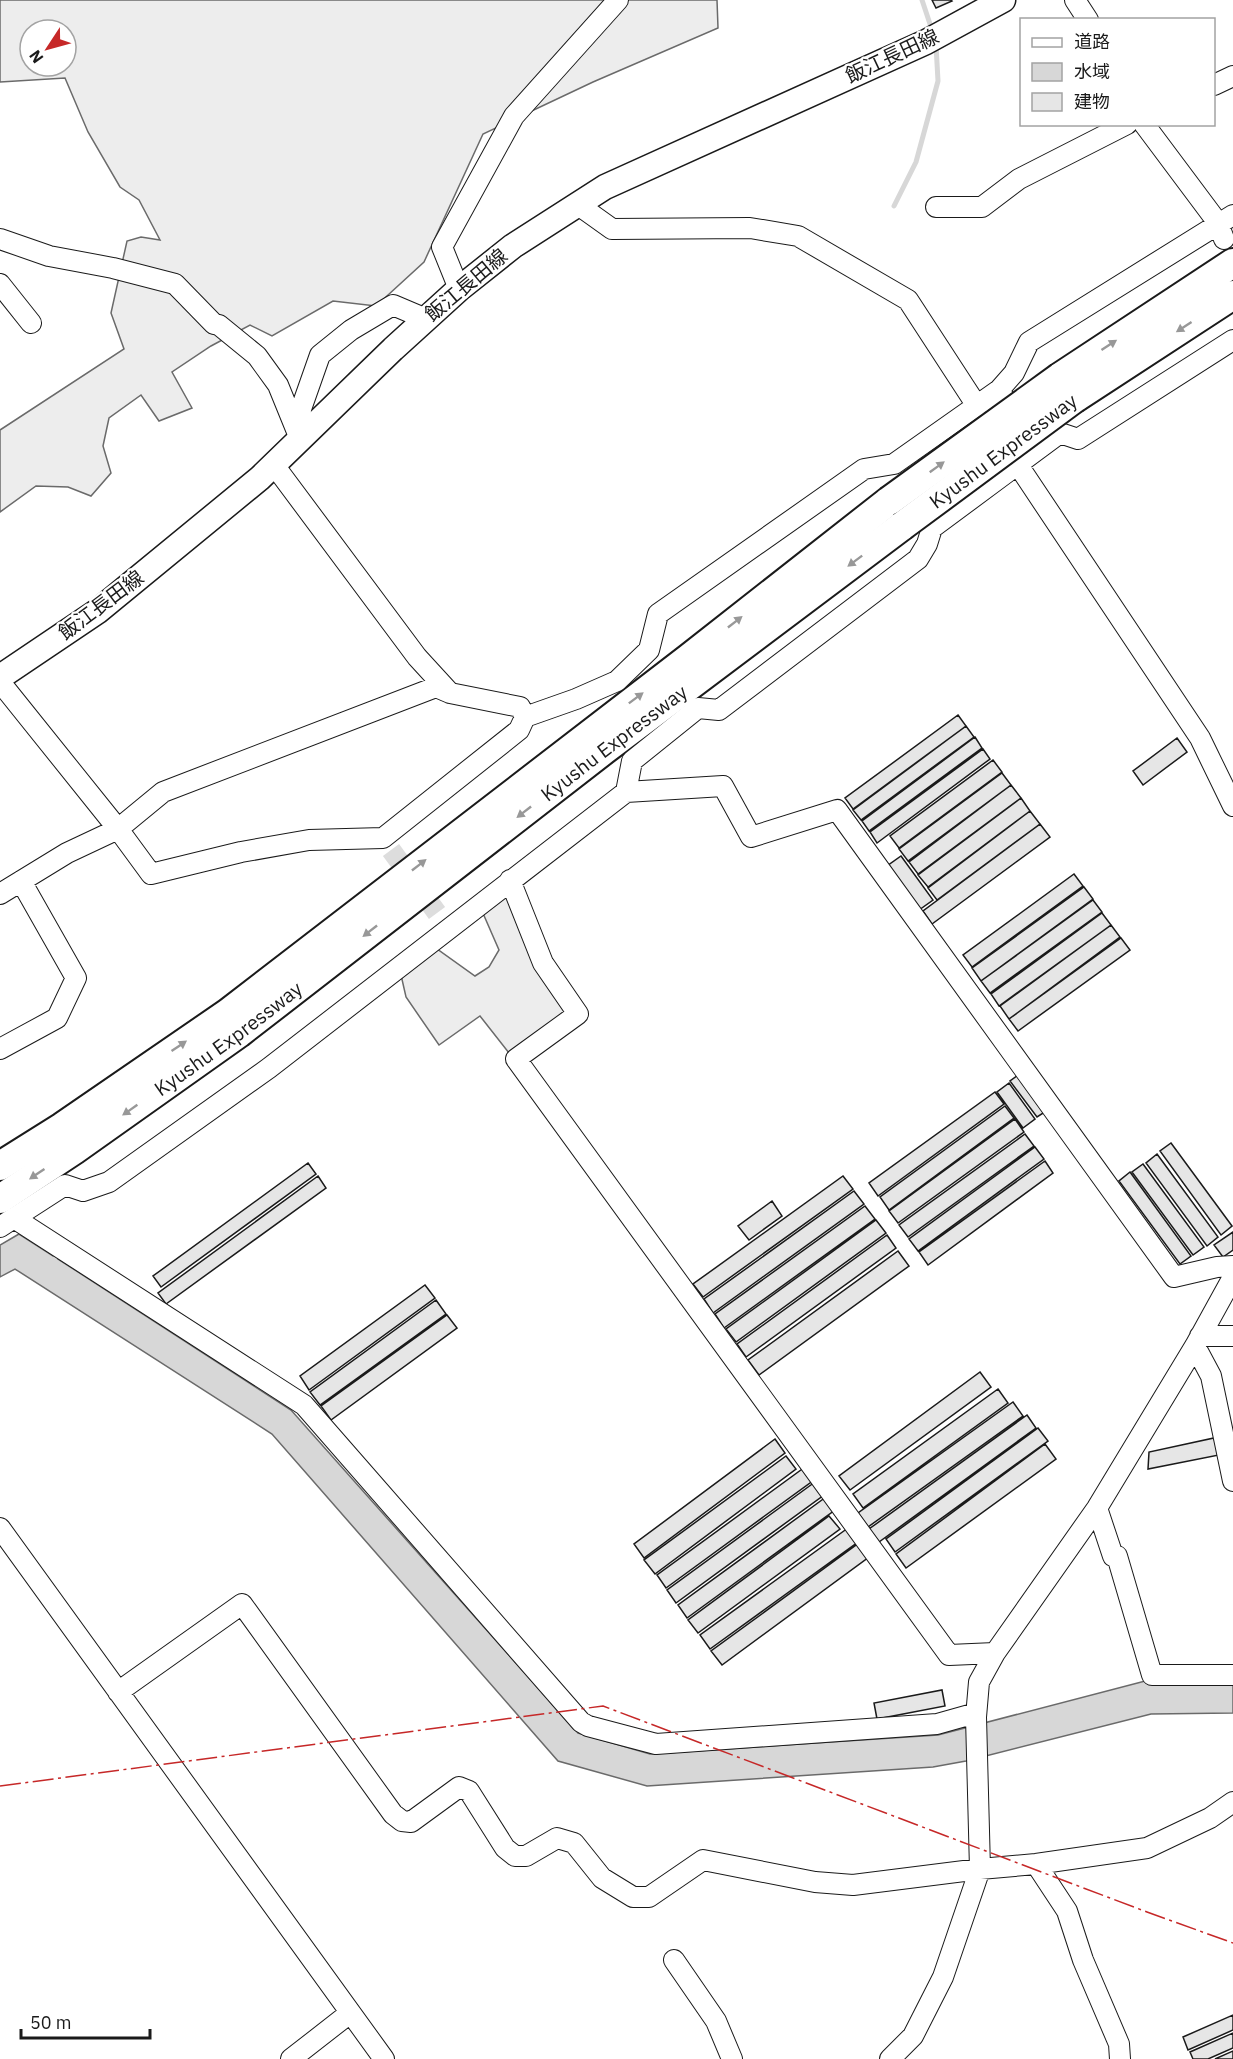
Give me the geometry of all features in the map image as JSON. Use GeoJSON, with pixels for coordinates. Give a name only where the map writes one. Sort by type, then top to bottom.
{"type":"FeatureCollection","features":[{"type":"Feature","properties":{"kind":"highway","name":"Kyushu Expressway"},"geometry":{"type":"LineString","coordinates":[[5,1215],[68,1138],[228,1013],[697,666],[902,526],[1068,388],[1227,235]]}},
{"type":"Feature","properties":{"kind":"highway","name":"Kyushu Expressway"},"geometry":{"type":"LineString","coordinates":[[697,666],[889,501],[1068,388],[1233,295]]}},
{"type":"Feature","properties":{"kind":"highway","name":"Kyushu Expressway"},"geometry":{"type":"LineString","coordinates":[[0,1166],[68,1138]]}},
{"type":"Feature","properties":{"kind":"main road","name":"飯江長田線"},"geometry":{"type":"LineString","coordinates":[[0,677],[98,611],[274,465],[426,319],[513,246],[605,187],[926,42],[1003,0]]}},
{"type":"Feature","properties":{"kind":"street"},"geometry":{"type":"LineString","coordinates":[[459,289],[442,247],[514,116],[618,0]]}},
{"type":"Feature","properties":{"kind":"street"},"geometry":{"type":"LineString","coordinates":[[1075,0],[1087,18]]}},
{"type":"Feature","properties":{"kind":"street"},"geometry":{"type":"LineString","coordinates":[[1215,85],[1233,76]]}},
{"type":"Feature","properties":{"kind":"street"},"geometry":{"type":"LineString","coordinates":[[936,207],[982,207],[1019,179],[1123,126]]}},
{"type":"Feature","properties":{"kind":"street"},"geometry":{"type":"LineString","coordinates":[[0,682],[151,874],[241,852],[309,840],[387,844],[519,730],[525,717],[576,699],[617,681],[649,650],[658,614],[864,469],[894,464],[999,390],[1014,373],[1029,342],[1227,235],[1145,126]]}},
{"type":"Feature","properties":{"kind":"street"},"geometry":{"type":"LineString","coordinates":[[577,204],[612,229],[750,228],[798,236],[908,300],[977,406]]}},
{"type":"Feature","properties":{"kind":"street"},"geometry":{"type":"LineString","coordinates":[[0,238],[49,256],[175,284],[214,324],[219,325],[258,356],[278,385],[300,439]]}},
{"type":"Feature","properties":{"kind":"street"},"geometry":{"type":"LineString","coordinates":[[0,284],[31,323]]}},
{"type":"Feature","properties":{"kind":"street"},"geometry":{"type":"LineString","coordinates":[[300,439],[301,409],[320,355],[351,330],[393,305],[426,319]]}},
{"type":"Feature","properties":{"kind":"street"},"geometry":{"type":"LineString","coordinates":[[626,792],[632,760],[698,708],[719,710],[918,559],[927,544],[932,528],[1039,447],[1060,433],[1078,439],[1233,340]]}},
{"type":"Feature","properties":{"kind":"street"},"geometry":{"type":"LineString","coordinates":[[999,390],[1039,447]]}},
{"type":"Feature","properties":{"kind":"street"},"geometry":{"type":"LineString","coordinates":[[274,465],[417,657],[450,693]]}},
{"type":"Feature","properties":{"kind":"street"},"geometry":{"type":"LineString","coordinates":[[1018,465],[1200,738],[1233,806]]}},
{"type":"Feature","properties":{"kind":"street"},"geometry":{"type":"LineString","coordinates":[[0,894],[68,853],[118,830],[163,792],[436,687],[450,693],[520,707],[525,717]]}},
{"type":"Feature","properties":{"kind":"street"},"geometry":{"type":"LineString","coordinates":[[5,1215],[65,1185],[83,1191],[109,1182],[269,1068],[443,921],[510,880],[626,792],[723,786],[751,837],[837,810],[1174,1277],[1217,1267],[1233,1266]]}},
{"type":"Feature","properties":{"kind":"street"},"geometry":{"type":"LineString","coordinates":[[510,880],[543,963],[578,1014],[516,1059],[949,1655],[995,1653]]}},
{"type":"Feature","properties":{"kind":"street"},"geometry":{"type":"LineString","coordinates":[[0,1049],[57,1018],[76,978],[21,881]]}},
{"type":"Feature","properties":{"kind":"street"},"geometry":{"type":"LineString","coordinates":[[5,1215],[304,1405],[581,1722],[588,1726],[656,1744],[937,1724],[976,1715]]}},
{"type":"Feature","properties":{"kind":"street"},"geometry":{"type":"LineString","coordinates":[[890,2059],[913,2037],[943,1977],[980,1869],[976,1715],[979,1682],[995,1653],[1097,1508],[1233,1277]]}},
{"type":"Feature","properties":{"kind":"street"},"geometry":{"type":"LineString","coordinates":[[1197,1341],[1233,1336]]}},
{"type":"Feature","properties":{"kind":"street"},"geometry":{"type":"LineString","coordinates":[[1197,1341],[1211,1376],[1233,1481]]}},
{"type":"Feature","properties":{"kind":"street"},"geometry":{"type":"LineString","coordinates":[[1097,1508],[1113,1556],[1117,1556],[1152,1675],[1233,1675]]}},
{"type":"Feature","properties":{"kind":"street"},"geometry":{"type":"LineString","coordinates":[[0,1528],[384,2059]]}},
{"type":"Feature","properties":{"kind":"street"},"geometry":{"type":"LineString","coordinates":[[118,1692],[242,1604],[393,1815],[402,1821],[411,1822],[459,1787],[464,1788],[469,1791],[505,1848],[515,1856],[526,1856],[557,1838],[574,1844],[602,1878],[633,1897],[649,1897],[703,1860],[815,1882],[853,1885],[1036,1864],[1147,1848],[1210,1818],[1233,1802]]}},
{"type":"Feature","properties":{"kind":"street"},"geometry":{"type":"LineString","coordinates":[[1036,1864],[1067,1911],[1083,1960],[1119,2044],[1120,2059]]}},
{"type":"Feature","properties":{"kind":"street"},"geometry":{"type":"LineString","coordinates":[[674,1960],[716,2021],[732,2059]]}},
{"type":"Feature","properties":{"kind":"street"},"geometry":{"type":"LineString","coordinates":[[291,2059],[350,2013]]}},
{"type":"Feature","properties":{"kind":"shaded area"},"geometry":{"type":"Polygon","coordinates":[[[0,0],[717,0],[718,28],[593,82],[483,134],[424,262],[376,306],[333,301],[272,336],[250,325],[211,346],[172,372],[192,408],[159,421],[141,395],[109,418],[103,446],[111,473],[91,496],[68,487],[36,486],[0,512],[0,430],[124,349],[111,313],[127,241],[141,237],[160,240],[139,200],[120,187],[88,132],[65,78],[0,82],[0,0]]]}},
{"type":"Feature","properties":{"kind":"shaded area"},"geometry":{"type":"Polygon","coordinates":[[[506,892],[570,1009],[509,1053],[480,1016],[439,1045],[406,997],[401,975],[437,949],[475,976],[489,967],[499,950],[482,911],[506,892]]]}},
{"type":"Feature","properties":{"kind":"water"},"geometry":{"type":"Polygon","coordinates":[[[19,1234],[53,1256],[54,1254],[58,1256],[58,1259],[291,1410],[578,1733],[650,1754],[938,1735],[1149,1680],[1233,1679],[1233,1713],[1151,1714],[966,1761],[933,1767],[647,1786],[558,1761],[272,1434],[15,1269],[0,1277],[0,1245],[19,1234]]]}},
{"type":"Feature","properties":{"kind":"building"},"geometry":{"type":"Polygon","coordinates":[[[932,0],[951,0],[952,1],[936,8],[932,0]]]}},
{"type":"Feature","properties":{"kind":"building"},"geometry":{"type":"Polygon","coordinates":[[[958,715],[966,726],[853,809],[845,798],[958,715]]]}},
{"type":"Feature","properties":{"kind":"building"},"geometry":{"type":"Polygon","coordinates":[[[966,726],[974,737],[861,820],[853,810],[966,726]]]}},
{"type":"Feature","properties":{"kind":"building"},"geometry":{"type":"Polygon","coordinates":[[[975,737],[982,748],[869,831],[862,821],[975,737]]]}},
{"type":"Feature","properties":{"kind":"building"},"geometry":{"type":"Polygon","coordinates":[[[1177,738],[1187,752],[1143,785],[1133,771],[1177,738]]]}},
{"type":"Feature","properties":{"kind":"building"},"geometry":{"type":"Polygon","coordinates":[[[983,749],[990,759],[877,843],[870,832],[983,749]]]}},
{"type":"Feature","properties":{"kind":"building"},"geometry":{"type":"Polygon","coordinates":[[[993,760],[1002,772],[899,848],[890,836],[993,760]]]}},
{"type":"Feature","properties":{"kind":"building"},"geometry":{"type":"Polygon","coordinates":[[[1002,773],[1011,785],[908,861],[899,849],[1002,773]]]}},
{"type":"Feature","properties":{"kind":"building"},"geometry":{"type":"Polygon","coordinates":[[[1011,785],[1021,798],[918,874],[909,862],[1011,785]]]}},
{"type":"Feature","properties":{"kind":"building"},"geometry":{"type":"Polygon","coordinates":[[[1021,798],[1030,811],[928,887],[918,875],[1021,798]]]}},
{"type":"Feature","properties":{"kind":"building"},"geometry":{"type":"Polygon","coordinates":[[[1030,811],[1040,824],[937,900],[928,888],[1030,811]]]}},
{"type":"Feature","properties":{"kind":"building"},"geometry":{"type":"Polygon","coordinates":[[[1040,824],[1050,837],[932,924],[923,911],[1040,824]]]}},
{"type":"Feature","properties":{"kind":"building"},"geometry":{"type":"Polygon","coordinates":[[[901,856],[933,900],[919,910],[887,866],[901,856]]]}},
{"type":"Feature","properties":{"kind":"building"},"geometry":{"type":"Polygon","coordinates":[[[1074,874],[1083,886],[972,967],[963,955],[1074,874]]]}},
{"type":"Feature","properties":{"kind":"building"},"geometry":{"type":"Polygon","coordinates":[[[1084,887],[1093,899],[981,981],[972,968],[1084,887]]]}},
{"type":"Feature","properties":{"kind":"building"},"geometry":{"type":"Polygon","coordinates":[[[1093,900],[1102,912],[990,993],[981,981],[1093,900]]]}},
{"type":"Feature","properties":{"kind":"building"},"geometry":{"type":"Polygon","coordinates":[[[1102,913],[1111,925],[999,1006],[991,994],[1102,913]]]}},
{"type":"Feature","properties":{"kind":"building"},"geometry":{"type":"Polygon","coordinates":[[[1111,925],[1120,937],[1009,1019],[1000,1006],[1111,925]]]}},
{"type":"Feature","properties":{"kind":"building"},"geometry":{"type":"Polygon","coordinates":[[[1121,938],[1130,950],[1018,1031],[1009,1019],[1121,938]]]}},
{"type":"Feature","properties":{"kind":"building"},"geometry":{"type":"Polygon","coordinates":[[[1021,1073],[1048,1110],[1037,1117],[1010,1081],[1021,1073]]]}},
{"type":"Feature","properties":{"kind":"building"},"geometry":{"type":"Polygon","coordinates":[[[1009,1083],[1035,1119],[1023,1128],[997,1092],[1009,1083]]]}},
{"type":"Feature","properties":{"kind":"building"},"geometry":{"type":"Polygon","coordinates":[[[995,1092],[1004,1104],[878,1196],[869,1183],[995,1092]]]}},
{"type":"Feature","properties":{"kind":"building"},"geometry":{"type":"Polygon","coordinates":[[[1005,1106],[1014,1118],[889,1210],[880,1197],[1005,1106]]]}},
{"type":"Feature","properties":{"kind":"building"},"geometry":{"type":"Polygon","coordinates":[[[1015,1119],[1024,1132],[898,1223],[889,1211],[1015,1119]]]}},
{"type":"Feature","properties":{"kind":"building"},"geometry":{"type":"Polygon","coordinates":[[[1025,1134],[1034,1146],[908,1237],[899,1225],[1025,1134]]]}},
{"type":"Feature","properties":{"kind":"building"},"geometry":{"type":"Polygon","coordinates":[[[1171,1143],[1232,1226],[1221,1235],[1160,1151],[1171,1143]]]}},
{"type":"Feature","properties":{"kind":"building"},"geometry":{"type":"Polygon","coordinates":[[[1035,1147],[1044,1159],[918,1251],[909,1239],[1035,1147]]]}},
{"type":"Feature","properties":{"kind":"building"},"geometry":{"type":"Polygon","coordinates":[[[1157,1154],[1218,1237],[1207,1246],[1146,1163],[1157,1154]]]}},
{"type":"Feature","properties":{"kind":"building"},"geometry":{"type":"Polygon","coordinates":[[[1045,1161],[1053,1173],[928,1265],[919,1252],[1045,1161]]]}},
{"type":"Feature","properties":{"kind":"building"},"geometry":{"type":"Polygon","coordinates":[[[308,1163],[316,1174],[161,1287],[153,1276],[308,1163]]]}},
{"type":"Feature","properties":{"kind":"building"},"geometry":{"type":"Polygon","coordinates":[[[1143,1164],[1204,1247],[1193,1255],[1132,1172],[1143,1164]]]}},
{"type":"Feature","properties":{"kind":"building"},"geometry":{"type":"Polygon","coordinates":[[[1130,1172],[1191,1256],[1180,1264],[1119,1181],[1130,1172]]]}},
{"type":"Feature","properties":{"kind":"building"},"geometry":{"type":"Polygon","coordinates":[[[318,1176],[326,1188],[166,1304],[158,1293],[318,1176]]]}},
{"type":"Feature","properties":{"kind":"building"},"geometry":{"type":"Polygon","coordinates":[[[843,1176],[853,1189],[703,1297],[693,1284],[843,1176]]]}},
{"type":"Feature","properties":{"kind":"building"},"geometry":{"type":"Polygon","coordinates":[[[854,1191],[864,1204],[713,1313],[704,1299],[854,1191]]]}},
{"type":"Feature","properties":{"kind":"building"},"geometry":{"type":"Polygon","coordinates":[[[772,1201],[782,1216],[749,1240],[738,1226],[772,1201]]]}},
{"type":"Feature","properties":{"kind":"building"},"geometry":{"type":"Polygon","coordinates":[[[865,1206],[875,1219],[724,1328],[715,1314],[865,1206]]]}},
{"type":"Feature","properties":{"kind":"building"},"geometry":{"type":"Polygon","coordinates":[[[876,1220],[886,1233],[736,1342],[726,1329],[876,1220]]]}},
{"type":"Feature","properties":{"kind":"building"},"geometry":{"type":"Polygon","coordinates":[[[1233,1232],[1233,1250],[1223,1257],[1214,1245],[1233,1232]]]}},
{"type":"Feature","properties":{"kind":"building"},"geometry":{"type":"Polygon","coordinates":[[[887,1235],[896,1248],[746,1357],[737,1344],[887,1235]]]}},
{"type":"Feature","properties":{"kind":"building"},"geometry":{"type":"Polygon","coordinates":[[[898,1251],[909,1266],[759,1375],[748,1360],[898,1251]]]}},
{"type":"Feature","properties":{"kind":"building"},"geometry":{"type":"Polygon","coordinates":[[[425,1285],[435,1298],[309,1390],[300,1376],[425,1285]]]}},
{"type":"Feature","properties":{"kind":"building"},"geometry":{"type":"Polygon","coordinates":[[[436,1300],[446,1314],[320,1405],[310,1392],[436,1300]]]}},
{"type":"Feature","properties":{"kind":"building"},"geometry":{"type":"Polygon","coordinates":[[[447,1315],[457,1328],[331,1420],[321,1406],[447,1315]]]}},
{"type":"Feature","properties":{"kind":"building"},"geometry":{"type":"Polygon","coordinates":[[[980,1372],[991,1387],[850,1490],[839,1476],[980,1372]]]}},
{"type":"Feature","properties":{"kind":"building"},"geometry":{"type":"Polygon","coordinates":[[[998,1389],[1008,1403],[863,1508],[853,1494],[998,1389]]]}},
{"type":"Feature","properties":{"kind":"building"},"geometry":{"type":"Polygon","coordinates":[[[1013,1402],[1023,1416],[868,1527],[858,1513],[1013,1402]]]}},
{"type":"Feature","properties":{"kind":"building"},"geometry":{"type":"Polygon","coordinates":[[[1027,1415],[1036,1428],[879,1542],[869,1529],[1027,1415]]]}},
{"type":"Feature","properties":{"kind":"building"},"geometry":{"type":"Polygon","coordinates":[[[1038,1428],[1048,1441],[895,1552],[886,1539],[1038,1428]]]}},
{"type":"Feature","properties":{"kind":"building"},"geometry":{"type":"Polygon","coordinates":[[[1214,1438],[1219,1455],[1148,1469],[1149,1452],[1214,1438]]]}},
{"type":"Feature","properties":{"kind":"building"},"geometry":{"type":"Polygon","coordinates":[[[775,1439],[785,1453],[644,1558],[634,1544],[775,1439]]]}},
{"type":"Feature","properties":{"kind":"building"},"geometry":{"type":"Polygon","coordinates":[[[1045,1444],[1056,1459],[906,1568],[896,1554],[1045,1444]]]}},
{"type":"Feature","properties":{"kind":"building"},"geometry":{"type":"Polygon","coordinates":[[[786,1456],[796,1469],[655,1574],[644,1560],[786,1456]]]}},
{"type":"Feature","properties":{"kind":"building"},"geometry":{"type":"Polygon","coordinates":[[[805,1467],[814,1480],[666,1588],[657,1575],[805,1467]]]}},
{"type":"Feature","properties":{"kind":"building"},"geometry":{"type":"Polygon","coordinates":[[[815,1482],[824,1495],[676,1603],[667,1590],[815,1482]]]}},
{"type":"Feature","properties":{"kind":"building"},"geometry":{"type":"Polygon","coordinates":[[[826,1497],[835,1510],[687,1618],[678,1605],[826,1497]]]}},
{"type":"Feature","properties":{"kind":"building"},"geometry":{"type":"Polygon","coordinates":[[[829,1516],[840,1529],[698,1633],[688,1620],[829,1516]]]}},
{"type":"Feature","properties":{"kind":"building"},"geometry":{"type":"Polygon","coordinates":[[[848,1528],[858,1542],[710,1649],[700,1635],[848,1528]]]}},
{"type":"Feature","properties":{"kind":"building"},"geometry":{"type":"Polygon","coordinates":[[[859,1543],[869,1557],[722,1665],[711,1651],[859,1543]]]}},
{"type":"Feature","properties":{"kind":"building"},"geometry":{"type":"Polygon","coordinates":[[[942,1690],[945,1706],[877,1719],[874,1703],[942,1690]]]}},
{"type":"Feature","properties":{"kind":"building"},"geometry":{"type":"Polygon","coordinates":[[[1233,2015],[1233,2030],[1188,2050],[1183,2037],[1233,2015]]]}},
{"type":"Feature","properties":{"kind":"building"},"geometry":{"type":"Polygon","coordinates":[[[1233,2033],[1233,2048],[1208,2059],[1193,2059],[1190,2052],[1233,2033]]]}},
{"type":"Feature","properties":{"kind":"building"},"geometry":{"type":"Polygon","coordinates":[[[1233,2051],[1233,2059],[1215,2059],[1233,2051]]]}},
{"type":"Feature","properties":{"kind":"waterway"},"geometry":{"type":"LineString","coordinates":[[922,0],[933,33]]}},
{"type":"Feature","properties":{"kind":"waterway"},"geometry":{"type":"LineString","coordinates":[[894,206],[916,162],[938,81],[936,45]]}},
{"type":"Feature","properties":{"kind":"tunnel"},"geometry":{"type":"LineString","coordinates":[[391,850],[437,913]]}},
{"type":"Feature","properties":{"kind":"power"},"geometry":{"type":"LineString","coordinates":[[0,1786],[603,1706],[1233,1943]]}}]}
